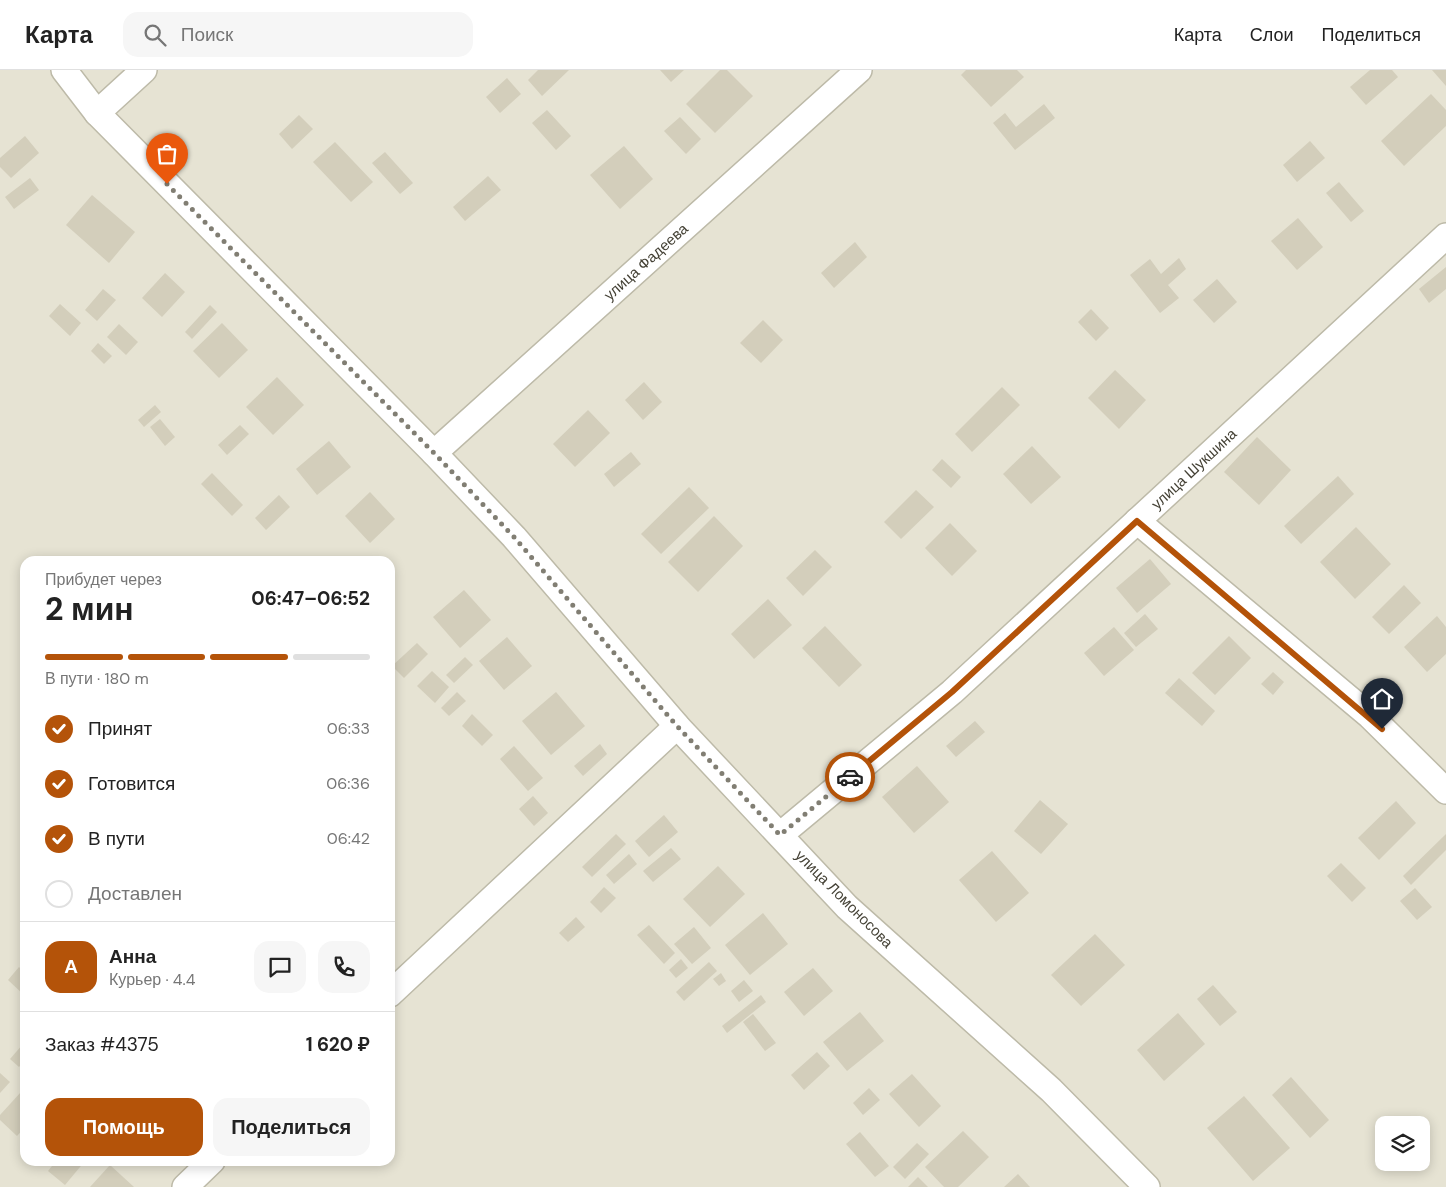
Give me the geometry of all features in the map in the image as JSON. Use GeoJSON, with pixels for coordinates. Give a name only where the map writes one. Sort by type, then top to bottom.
{"type":"FeatureCollection","features":[{"type":"Feature","properties":{"kind":"street","name":"улица Ломоносова"},"geometry":{"type":"LineString","coordinates":[[64,70],[97,113],[434,453],[514,537],[677,726],[848,907],[1051,1090],[1147,1187]]}},
{"type":"Feature","properties":{"kind":"street"},"geometry":{"type":"LineString","coordinates":[[97,113],[144,70]]}},
{"type":"Feature","properties":{"kind":"street","name":"улица Фадеева"},"geometry":{"type":"LineString","coordinates":[[434,453],[858,70]]}},
{"type":"Feature","properties":{"kind":"street","name":"улица Шукшина"},"geometry":{"type":"LineString","coordinates":[[780,835],[952,692],[1446,236]]}},
{"type":"Feature","properties":{"kind":"street"},"geometry":{"type":"LineString","coordinates":[[1137,521],[1370,716],[1446,790]]}},
{"type":"Feature","properties":{"kind":"street"},"geometry":{"type":"LineString","coordinates":[[395,989],[677,726]]}},
{"type":"Feature","properties":{"kind":"street"},"geometry":{"type":"LineString","coordinates":[[185,1187],[207,1166]]}},
{"type":"Feature","properties":{"kind":"shaded area"},"geometry":{"type":"Polygon","coordinates":[[[0,70],[1446,70],[1446,1187],[0,1187],[0,70]]]}},
{"type":"Feature","properties":{"kind":"building"},"geometry":{"type":"Polygon","coordinates":[[[538,70],[569,70],[542,96],[528,80],[538,70]]]}},
{"type":"Feature","properties":{"kind":"building"},"geometry":{"type":"Polygon","coordinates":[[[660,70],[684,70],[671,82],[660,70]]]}},
{"type":"Feature","properties":{"kind":"building"},"geometry":{"type":"Polygon","coordinates":[[[720,70],[727,70],[753,96],[715,133],[686,104],[720,70]]]}},
{"type":"Feature","properties":{"kind":"building"},"geometry":{"type":"Polygon","coordinates":[[[966,70],[1017,70],[1024,77],[991,107],[961,75],[966,70]]]}},
{"type":"Feature","properties":{"kind":"building"},"geometry":{"type":"Polygon","coordinates":[[[1370,70],[1392,70],[1398,77],[1366,105],[1350,87],[1370,70]]]}},
{"type":"Feature","properties":{"kind":"building"},"geometry":{"type":"Polygon","coordinates":[[[1432,70],[1446,70],[1446,86],[1432,70]]]}},
{"type":"Feature","properties":{"kind":"building"},"geometry":{"type":"Polygon","coordinates":[[[507,78],[521,94],[500,113],[486,97],[507,78]]]}},
{"type":"Feature","properties":{"kind":"building"},"geometry":{"type":"Polygon","coordinates":[[[1431,94],[1446,110],[1446,126],[1404,166],[1381,141],[1431,94]]]}},
{"type":"Feature","properties":{"kind":"building"},"geometry":{"type":"Polygon","coordinates":[[[1044,104],[1055,118],[1015,150],[993,123],[1005,113],[1016,127],[1044,104]]]}},
{"type":"Feature","properties":{"kind":"building"},"geometry":{"type":"Polygon","coordinates":[[[547,110],[571,136],[556,150],[532,123],[547,110]]]}},
{"type":"Feature","properties":{"kind":"building"},"geometry":{"type":"Polygon","coordinates":[[[299,115],[313,129],[292,149],[279,134],[299,115]]]}},
{"type":"Feature","properties":{"kind":"building"},"geometry":{"type":"Polygon","coordinates":[[[680,117],[701,139],[686,154],[664,131],[680,117]]]}},
{"type":"Feature","properties":{"kind":"building"},"geometry":{"type":"Polygon","coordinates":[[[25,136],[39,153],[11,178],[0,167],[0,158],[25,136]]]}},
{"type":"Feature","properties":{"kind":"building"},"geometry":{"type":"Polygon","coordinates":[[[1310,141],[1325,158],[1297,182],[1283,165],[1310,141]]]}},
{"type":"Feature","properties":{"kind":"building"},"geometry":{"type":"Polygon","coordinates":[[[335,142],[373,182],[351,202],[313,162],[335,142]]]}},
{"type":"Feature","properties":{"kind":"building"},"geometry":{"type":"Polygon","coordinates":[[[624,146],[653,179],[620,209],[590,175],[624,146]]]}},
{"type":"Feature","properties":{"kind":"building"},"geometry":{"type":"Polygon","coordinates":[[[385,152],[413,183],[400,194],[372,163],[385,152]]]}},
{"type":"Feature","properties":{"kind":"building"},"geometry":{"type":"Polygon","coordinates":[[[488,176],[501,190],[465,221],[453,207],[488,176]]]}},
{"type":"Feature","properties":{"kind":"building"},"geometry":{"type":"Polygon","coordinates":[[[30,178],[39,190],[14,209],[5,197],[30,178]]]}},
{"type":"Feature","properties":{"kind":"building"},"geometry":{"type":"Polygon","coordinates":[[[1339,182],[1364,211],[1351,222],[1326,193],[1339,182]]]}},
{"type":"Feature","properties":{"kind":"building"},"geometry":{"type":"Polygon","coordinates":[[[92,195],[135,232],[109,263],[66,225],[92,195]]]}},
{"type":"Feature","properties":{"kind":"building"},"geometry":{"type":"Polygon","coordinates":[[[1298,218],[1323,247],[1297,270],[1271,241],[1298,218]]]}},
{"type":"Feature","properties":{"kind":"building"},"geometry":{"type":"Polygon","coordinates":[[[855,242],[867,257],[834,288],[821,273],[855,242]]]}},
{"type":"Feature","properties":{"kind":"building"},"geometry":{"type":"Polygon","coordinates":[[[1179,258],[1186,269],[1168,285],[1179,298],[1160,313],[1130,275],[1150,259],[1161,274],[1179,258]]]}},
{"type":"Feature","properties":{"kind":"building"},"geometry":{"type":"Polygon","coordinates":[[[1446,267],[1446,289],[1429,303],[1419,289],[1446,267]]]}},
{"type":"Feature","properties":{"kind":"building"},"geometry":{"type":"Polygon","coordinates":[[[165,273],[185,292],[162,317],[142,298],[165,273]]]}},
{"type":"Feature","properties":{"kind":"building"},"geometry":{"type":"Polygon","coordinates":[[[1217,279],[1237,302],[1214,323],[1193,300],[1217,279]]]}},
{"type":"Feature","properties":{"kind":"building"},"geometry":{"type":"Polygon","coordinates":[[[103,289],[116,300],[97,321],[85,310],[103,289]]]}},
{"type":"Feature","properties":{"kind":"building"},"geometry":{"type":"Polygon","coordinates":[[[60,304],[81,323],[70,336],[49,316],[60,304]]]}},
{"type":"Feature","properties":{"kind":"building"},"geometry":{"type":"Polygon","coordinates":[[[210,305],[217,312],[192,339],[185,332],[210,305]]]}},
{"type":"Feature","properties":{"kind":"building"},"geometry":{"type":"Polygon","coordinates":[[[1091,309],[1109,328],[1096,341],[1078,322],[1091,309]]]}},
{"type":"Feature","properties":{"kind":"building"},"geometry":{"type":"Polygon","coordinates":[[[763,320],[783,340],[761,363],[740,343],[763,320]]]}},
{"type":"Feature","properties":{"kind":"building"},"geometry":{"type":"Polygon","coordinates":[[[222,323],[248,350],[219,378],[193,351],[222,323]]]}},
{"type":"Feature","properties":{"kind":"building"},"geometry":{"type":"Polygon","coordinates":[[[119,324],[138,342],[126,355],[107,337],[119,324]]]}},
{"type":"Feature","properties":{"kind":"building"},"geometry":{"type":"Polygon","coordinates":[[[98,343],[112,356],[104,364],[91,351],[98,343]]]}},
{"type":"Feature","properties":{"kind":"building"},"geometry":{"type":"Polygon","coordinates":[[[1115,370],[1146,400],[1119,429],[1088,398],[1115,370]]]}},
{"type":"Feature","properties":{"kind":"building"},"geometry":{"type":"Polygon","coordinates":[[[277,377],[304,405],[273,435],[246,407],[277,377]]]}},
{"type":"Feature","properties":{"kind":"building"},"geometry":{"type":"Polygon","coordinates":[[[644,382],[662,402],[643,420],[625,400],[644,382]]]}},
{"type":"Feature","properties":{"kind":"building"},"geometry":{"type":"Polygon","coordinates":[[[1002,387],[1020,405],[972,452],[955,434],[1002,387]]]}},
{"type":"Feature","properties":{"kind":"building"},"geometry":{"type":"Polygon","coordinates":[[[155,405],[161,412],[144,427],[138,420],[155,405]]]}},
{"type":"Feature","properties":{"kind":"building"},"geometry":{"type":"Polygon","coordinates":[[[588,410],[610,433],[575,467],[553,444],[588,410]]]}},
{"type":"Feature","properties":{"kind":"building"},"geometry":{"type":"Polygon","coordinates":[[[160,419],[175,437],[165,446],[150,427],[160,419]]]}},
{"type":"Feature","properties":{"kind":"building"},"geometry":{"type":"Polygon","coordinates":[[[240,425],[249,434],[227,455],[218,445],[240,425]]]}},
{"type":"Feature","properties":{"kind":"building"},"geometry":{"type":"Polygon","coordinates":[[[1257,437],[1291,470],[1259,505],[1224,472],[1257,437]]]}},
{"type":"Feature","properties":{"kind":"building"},"geometry":{"type":"Polygon","coordinates":[[[329,441],[351,467],[317,495],[296,469],[329,441]]]}},
{"type":"Feature","properties":{"kind":"building"},"geometry":{"type":"Polygon","coordinates":[[[1032,446],[1061,477],[1031,504],[1003,474],[1032,446]]]}},
{"type":"Feature","properties":{"kind":"building"},"geometry":{"type":"Polygon","coordinates":[[[631,452],[641,464],[614,487],[604,474],[631,452]]]}},
{"type":"Feature","properties":{"kind":"building"},"geometry":{"type":"Polygon","coordinates":[[[942,459],[961,477],[951,488],[932,470],[942,459]]]}},
{"type":"Feature","properties":{"kind":"building"},"geometry":{"type":"Polygon","coordinates":[[[212,473],[243,505],[232,516],[201,484],[212,473]]]}},
{"type":"Feature","properties":{"kind":"building"},"geometry":{"type":"Polygon","coordinates":[[[1338,476],[1354,494],[1301,544],[1284,526],[1338,476]]]}},
{"type":"Feature","properties":{"kind":"building"},"geometry":{"type":"Polygon","coordinates":[[[689,487],[709,508],[661,554],[641,534],[689,487]]]}},
{"type":"Feature","properties":{"kind":"building"},"geometry":{"type":"Polygon","coordinates":[[[916,490],[934,507],[901,539],[884,522],[916,490]]]}},
{"type":"Feature","properties":{"kind":"building"},"geometry":{"type":"Polygon","coordinates":[[[370,492],[395,519],[370,543],[345,516],[370,492]]]}},
{"type":"Feature","properties":{"kind":"building"},"geometry":{"type":"Polygon","coordinates":[[[279,495],[290,507],[266,530],[255,518],[279,495]]]}},
{"type":"Feature","properties":{"kind":"building"},"geometry":{"type":"Polygon","coordinates":[[[714,516],[743,546],[698,592],[668,562],[714,516]]]}},
{"type":"Feature","properties":{"kind":"building"},"geometry":{"type":"Polygon","coordinates":[[[950,523],[977,551],[952,576],[925,548],[950,523]]]}},
{"type":"Feature","properties":{"kind":"building"},"geometry":{"type":"Polygon","coordinates":[[[1356,527],[1391,564],[1355,599],[1320,562],[1356,527]]]}},
{"type":"Feature","properties":{"kind":"building"},"geometry":{"type":"Polygon","coordinates":[[[815,550],[832,567],[803,596],[786,578],[815,550]]]}},
{"type":"Feature","properties":{"kind":"building"},"geometry":{"type":"Polygon","coordinates":[[[1150,559],[1171,584],[1137,613],[1116,588],[1150,559]]]}},
{"type":"Feature","properties":{"kind":"building"},"geometry":{"type":"Polygon","coordinates":[[[1404,585],[1421,603],[1389,634],[1372,617],[1404,585]]]}},
{"type":"Feature","properties":{"kind":"building"},"geometry":{"type":"Polygon","coordinates":[[[464,590],[491,620],[460,648],[433,617],[464,590]]]}},
{"type":"Feature","properties":{"kind":"building"},"geometry":{"type":"Polygon","coordinates":[[[768,599],[792,625],[754,659],[731,634],[768,599]]]}},
{"type":"Feature","properties":{"kind":"building"},"geometry":{"type":"Polygon","coordinates":[[[1145,614],[1158,629],[1136,647],[1124,633],[1145,614]]]}},
{"type":"Feature","properties":{"kind":"building"},"geometry":{"type":"Polygon","coordinates":[[[1437,616],[1446,627],[1446,654],[1427,672],[1404,647],[1437,616]]]}},
{"type":"Feature","properties":{"kind":"building"},"geometry":{"type":"Polygon","coordinates":[[[825,626],[862,665],[839,687],[802,648],[825,626]]]}},
{"type":"Feature","properties":{"kind":"building"},"geometry":{"type":"Polygon","coordinates":[[[1114,627],[1134,650],[1104,676],[1084,653],[1114,627]]]}},
{"type":"Feature","properties":{"kind":"building"},"geometry":{"type":"Polygon","coordinates":[[[1229,636],[1251,658],[1215,695],[1192,673],[1229,636]]]}},
{"type":"Feature","properties":{"kind":"building"},"geometry":{"type":"Polygon","coordinates":[[[507,637],[532,666],[504,690],[479,661],[507,637]]]}},
{"type":"Feature","properties":{"kind":"building"},"geometry":{"type":"Polygon","coordinates":[[[417,643],[428,654],[404,678],[395,669],[395,663],[417,643]]]}},
{"type":"Feature","properties":{"kind":"building"},"geometry":{"type":"Polygon","coordinates":[[[465,657],[473,665],[454,683],[446,675],[465,657]]]}},
{"type":"Feature","properties":{"kind":"building"},"geometry":{"type":"Polygon","coordinates":[[[432,671],[449,687],[435,703],[417,686],[432,671]]]}},
{"type":"Feature","properties":{"kind":"building"},"geometry":{"type":"Polygon","coordinates":[[[1273,672],[1284,682],[1273,695],[1261,684],[1273,672]]]}},
{"type":"Feature","properties":{"kind":"building"},"geometry":{"type":"Polygon","coordinates":[[[1179,678],[1215,711],[1202,726],[1165,693],[1179,678]]]}},
{"type":"Feature","properties":{"kind":"building"},"geometry":{"type":"Polygon","coordinates":[[[457,692],[466,701],[449,716],[441,708],[457,692]]]}},
{"type":"Feature","properties":{"kind":"building"},"geometry":{"type":"Polygon","coordinates":[[[556,692],[585,726],[551,755],[522,721],[556,692]]]}},
{"type":"Feature","properties":{"kind":"building"},"geometry":{"type":"Polygon","coordinates":[[[472,714],[493,735],[482,746],[462,726],[472,714]]]}},
{"type":"Feature","properties":{"kind":"building"},"geometry":{"type":"Polygon","coordinates":[[[975,721],[985,732],[956,757],[946,746],[975,721]]]}},
{"type":"Feature","properties":{"kind":"building"},"geometry":{"type":"Polygon","coordinates":[[[600,744],[607,754],[583,776],[574,766],[600,744]]]}},
{"type":"Feature","properties":{"kind":"building"},"geometry":{"type":"Polygon","coordinates":[[[514,746],[543,778],[528,791],[500,759],[514,746]]]}},
{"type":"Feature","properties":{"kind":"building"},"geometry":{"type":"Polygon","coordinates":[[[917,766],[949,802],[914,833],[882,797],[917,766]]]}},
{"type":"Feature","properties":{"kind":"building"},"geometry":{"type":"Polygon","coordinates":[[[533,796],[548,813],[534,826],[519,809],[533,796]]]}},
{"type":"Feature","properties":{"kind":"building"},"geometry":{"type":"Polygon","coordinates":[[[1040,800],[1068,824],[1041,854],[1014,831],[1040,800]]]}},
{"type":"Feature","properties":{"kind":"building"},"geometry":{"type":"Polygon","coordinates":[[[1396,801],[1416,823],[1379,860],[1358,838],[1396,801]]]}},
{"type":"Feature","properties":{"kind":"building"},"geometry":{"type":"Polygon","coordinates":[[[664,815],[678,832],[649,857],[635,841],[664,815]]]}},
{"type":"Feature","properties":{"kind":"building"},"geometry":{"type":"Polygon","coordinates":[[[616,834],[626,844],[592,877],[582,867],[616,834]]]}},
{"type":"Feature","properties":{"kind":"building"},"geometry":{"type":"Polygon","coordinates":[[[1446,834],[1446,850],[1411,885],[1403,876],[1446,834]]]}},
{"type":"Feature","properties":{"kind":"building"},"geometry":{"type":"Polygon","coordinates":[[[671,848],[681,859],[653,882],[643,871],[671,848]]]}},
{"type":"Feature","properties":{"kind":"building"},"geometry":{"type":"Polygon","coordinates":[[[992,851],[1029,893],[996,922],[959,880],[992,851]]]}},
{"type":"Feature","properties":{"kind":"building"},"geometry":{"type":"Polygon","coordinates":[[[629,854],[637,864],[614,884],[606,875],[629,854]]]}},
{"type":"Feature","properties":{"kind":"building"},"geometry":{"type":"Polygon","coordinates":[[[1341,863],[1366,888],[1352,902],[1327,876],[1341,863]]]}},
{"type":"Feature","properties":{"kind":"building"},"geometry":{"type":"Polygon","coordinates":[[[718,866],[745,894],[710,927],[683,899],[718,866]]]}},
{"type":"Feature","properties":{"kind":"building"},"geometry":{"type":"Polygon","coordinates":[[[604,887],[616,898],[601,913],[590,902],[604,887]]]}},
{"type":"Feature","properties":{"kind":"building"},"geometry":{"type":"Polygon","coordinates":[[[1415,888],[1432,907],[1417,920],[1400,901],[1415,888]]]}},
{"type":"Feature","properties":{"kind":"building"},"geometry":{"type":"Polygon","coordinates":[[[763,913],[788,944],[750,975],[725,945],[763,913]]]}},
{"type":"Feature","properties":{"kind":"building"},"geometry":{"type":"Polygon","coordinates":[[[576,917],[585,927],[568,942],[559,933],[576,917]]]}},
{"type":"Feature","properties":{"kind":"building"},"geometry":{"type":"Polygon","coordinates":[[[649,925],[675,953],[664,964],[637,935],[649,925]]]}},
{"type":"Feature","properties":{"kind":"building"},"geometry":{"type":"Polygon","coordinates":[[[694,927],[711,948],[692,964],[674,944],[694,927]]]}},
{"type":"Feature","properties":{"kind":"building"},"geometry":{"type":"Polygon","coordinates":[[[1095,934],[1125,965],[1081,1006],[1051,975],[1095,934]]]}},
{"type":"Feature","properties":{"kind":"building"},"geometry":{"type":"Polygon","coordinates":[[[681,959],[688,968],[676,978],[669,970],[681,959]]]}},
{"type":"Feature","properties":{"kind":"building"},"geometry":{"type":"Polygon","coordinates":[[[709,962],[717,971],[684,1001],[676,992],[709,962]]]}},
{"type":"Feature","properties":{"kind":"building"},"geometry":{"type":"Polygon","coordinates":[[[19,967],[20,991],[8,980],[19,967]]]}},
{"type":"Feature","properties":{"kind":"building"},"geometry":{"type":"Polygon","coordinates":[[[813,968],[833,991],[804,1016],[784,992],[813,968]]]}},
{"type":"Feature","properties":{"kind":"building"},"geometry":{"type":"Polygon","coordinates":[[[721,973],[726,981],[719,986],[713,979],[721,973]]]}},
{"type":"Feature","properties":{"kind":"building"},"geometry":{"type":"Polygon","coordinates":[[[744,980],[753,991],[739,1002],[731,991],[744,980]]]}},
{"type":"Feature","properties":{"kind":"building"},"geometry":{"type":"Polygon","coordinates":[[[1213,985],[1237,1012],[1220,1026],[1197,999],[1213,985]]]}},
{"type":"Feature","properties":{"kind":"building"},"geometry":{"type":"Polygon","coordinates":[[[761,995],[766,1002],[727,1033],[722,1026],[761,995]]]}},
{"type":"Feature","properties":{"kind":"building"},"geometry":{"type":"Polygon","coordinates":[[[860,1012],[884,1041],[847,1071],[823,1042],[860,1012]]]}},
{"type":"Feature","properties":{"kind":"building"},"geometry":{"type":"Polygon","coordinates":[[[1178,1013],[1205,1044],[1164,1081],[1137,1050],[1178,1013]]]}},
{"type":"Feature","properties":{"kind":"building"},"geometry":{"type":"Polygon","coordinates":[[[753,1014],[776,1043],[765,1051],[743,1022],[753,1014]]]}},
{"type":"Feature","properties":{"kind":"building"},"geometry":{"type":"Polygon","coordinates":[[[20,1047],[19,1067],[10,1059],[20,1047]]]}},
{"type":"Feature","properties":{"kind":"building"},"geometry":{"type":"Polygon","coordinates":[[[817,1052],[830,1066],[804,1090],[791,1075],[817,1052]]]}},
{"type":"Feature","properties":{"kind":"building"},"geometry":{"type":"Polygon","coordinates":[[[0,1073],[10,1082],[0,1093],[0,1073]]]}},
{"type":"Feature","properties":{"kind":"building"},"geometry":{"type":"Polygon","coordinates":[[[912,1074],[941,1106],[919,1127],[889,1094],[912,1074]]]}},
{"type":"Feature","properties":{"kind":"building"},"geometry":{"type":"Polygon","coordinates":[[[1291,1077],[1329,1120],[1310,1138],[1272,1095],[1291,1077]]]}},
{"type":"Feature","properties":{"kind":"building"},"geometry":{"type":"Polygon","coordinates":[[[869,1088],[880,1100],[863,1115],[853,1103],[869,1088]]]}},
{"type":"Feature","properties":{"kind":"building"},"geometry":{"type":"Polygon","coordinates":[[[20,1093],[20,1133],[17,1136],[0,1120],[0,1115],[20,1093]]]}},
{"type":"Feature","properties":{"kind":"building"},"geometry":{"type":"Polygon","coordinates":[[[1244,1096],[1290,1148],[1253,1181],[1207,1128],[1244,1096]]]}},
{"type":"Feature","properties":{"kind":"building"},"geometry":{"type":"Polygon","coordinates":[[[963,1131],[989,1157],[958,1187],[944,1187],[925,1167],[963,1131]]]}},
{"type":"Feature","properties":{"kind":"building"},"geometry":{"type":"Polygon","coordinates":[[[860,1132],[889,1166],[875,1177],[846,1144],[860,1132]]]}},
{"type":"Feature","properties":{"kind":"building"},"geometry":{"type":"Polygon","coordinates":[[[917,1143],[929,1154],[905,1179],[893,1167],[917,1143]]]}},
{"type":"Feature","properties":{"kind":"building"},"geometry":{"type":"Polygon","coordinates":[[[52,1166],[81,1166],[65,1185],[48,1171],[52,1166]]]}},
{"type":"Feature","properties":{"kind":"building"},"geometry":{"type":"Polygon","coordinates":[[[111,1166],[134,1187],[90,1187],[111,1166]]]}},
{"type":"Feature","properties":{"kind":"building"},"geometry":{"type":"Polygon","coordinates":[[[1018,1174],[1030,1187],[1004,1187],[1018,1174]]]}},
{"type":"Feature","properties":{"kind":"building"},"geometry":{"type":"Polygon","coordinates":[[[918,1177],[928,1187],[908,1187],[918,1177]]]}},
{"type":"Feature","properties":{"kind":"way so far"},"geometry":{"type":"LineString","coordinates":[[167,184],[434,453],[514,537],[677,726],[780,835],[850,777]]}},
{"type":"Feature","properties":{"kind":"route"},"geometry":{"type":"LineString","coordinates":[[850,777],[952,692],[1137,521],[1370,716],[1382,729]]}}]}
